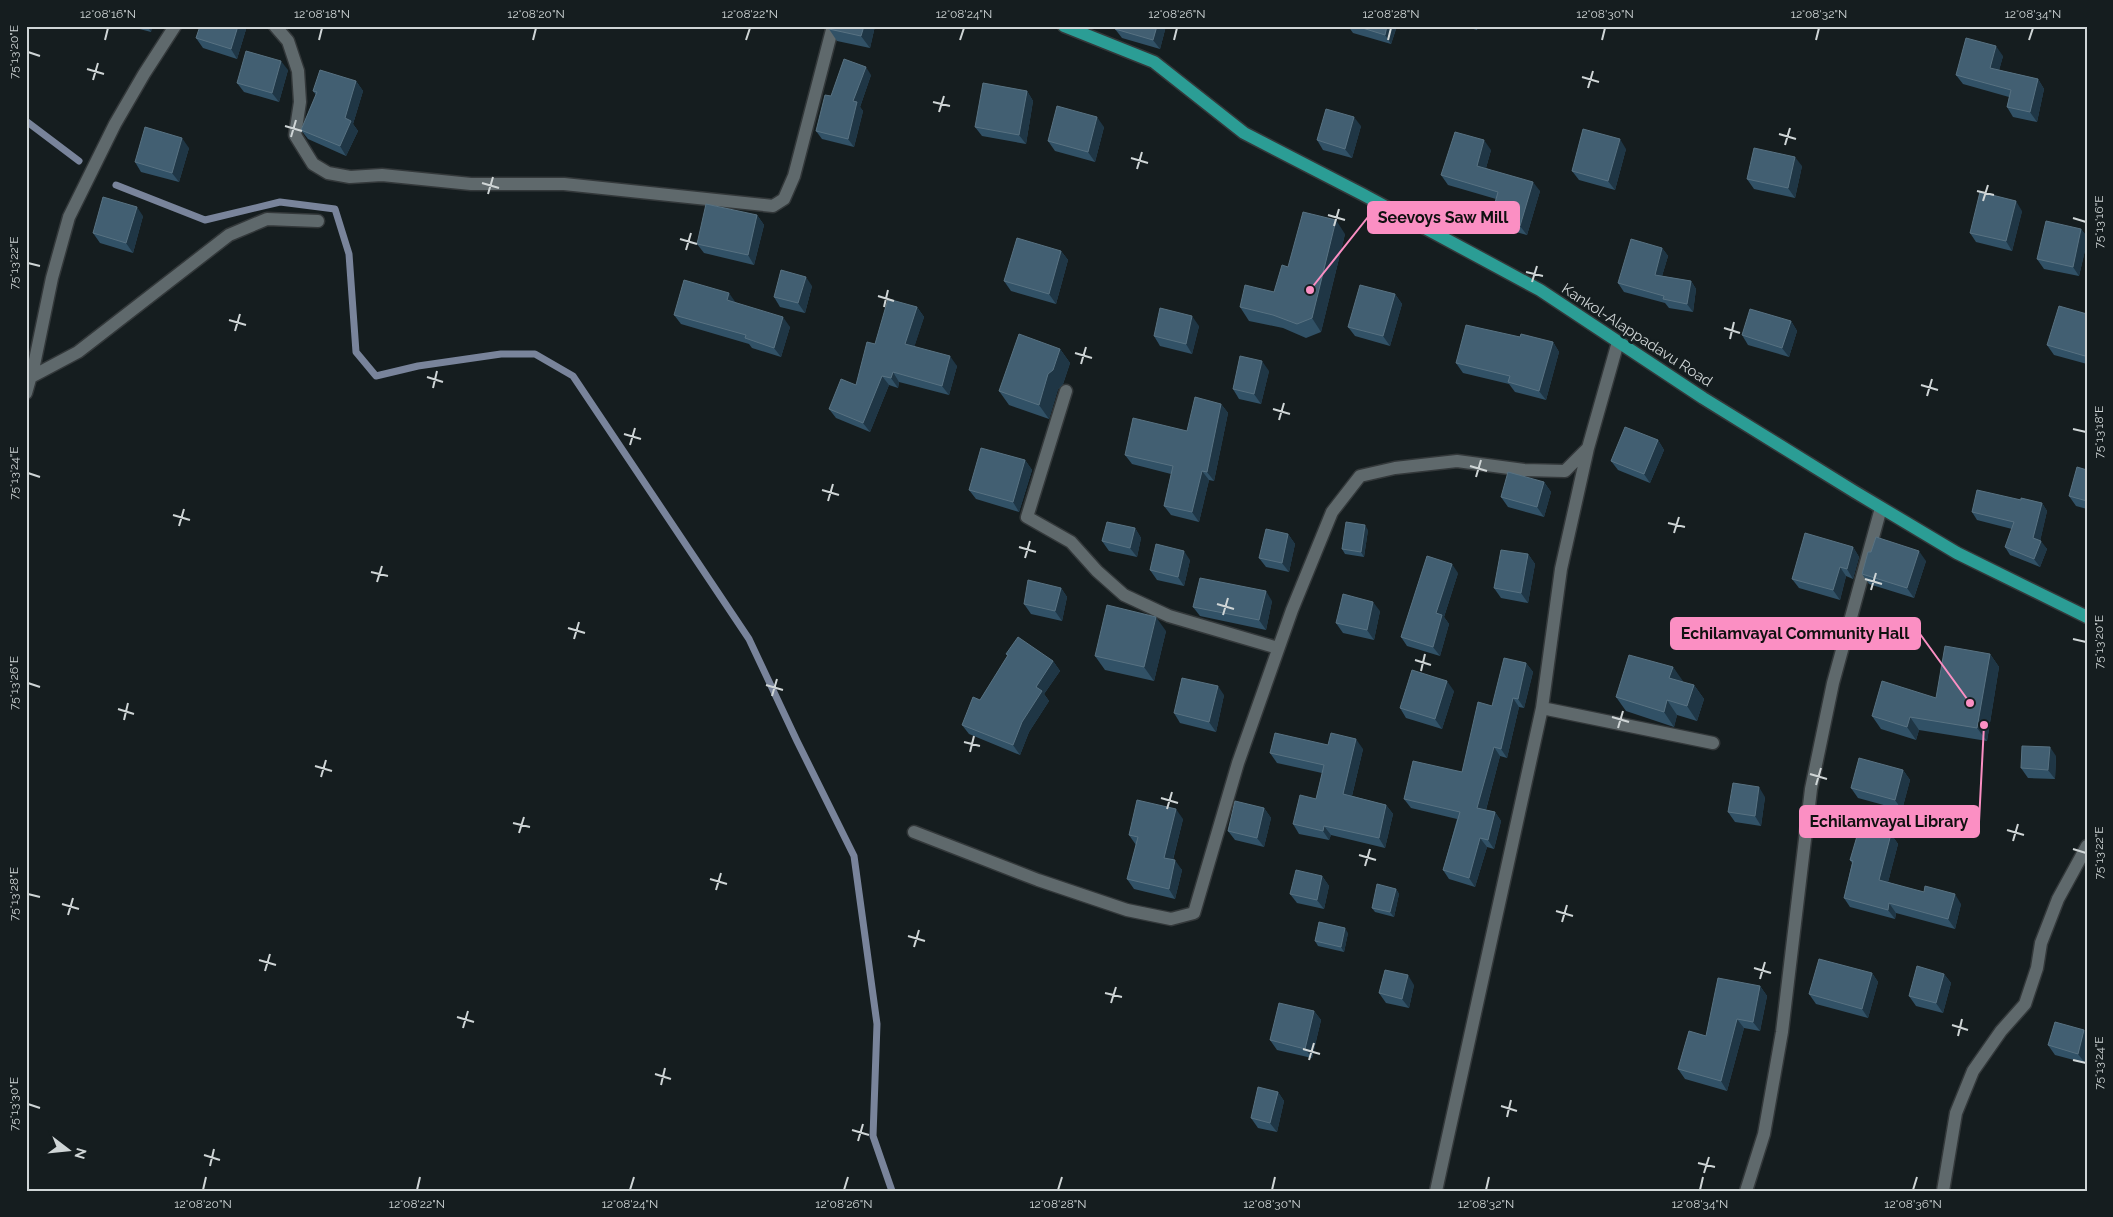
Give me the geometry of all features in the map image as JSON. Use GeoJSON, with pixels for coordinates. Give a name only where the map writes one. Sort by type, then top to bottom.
{"type":"FeatureCollection","features":[{"type":"Feature","properties":{"kind":"main road","name":"Kankol-Alappadavu Road"},"geometry":{"type":"LineString","coordinates":[[1064,26],[1154,62],[1244,133],[1540,290],[1703,398],[1957,553],[2087,617]]}},
{"type":"Feature","properties":{"kind":"street"},"geometry":{"type":"LineString","coordinates":[[26,393],[52,278],[69,217],[115,124],[175,26]]}},
{"type":"Feature","properties":{"kind":"street"},"geometry":{"type":"LineString","coordinates":[[275,26],[288,40],[298,71],[300,102],[295,135],[313,164],[328,173],[350,177],[382,175],[471,184],[564,184],[773,206],[784,199],[794,176],[833,26]]}},
{"type":"Feature","properties":{"kind":"street"},"geometry":{"type":"LineString","coordinates":[[31,377],[78,352],[229,235],[268,219],[318,221]]}},
{"type":"Feature","properties":{"kind":"street"},"geometry":{"type":"LineString","coordinates":[[1436,1191],[1542,708],[1561,569],[1588,448],[1618,342]]}},
{"type":"Feature","properties":{"kind":"street"},"geometry":{"type":"LineString","coordinates":[[1066,391],[1027,517],[1071,542],[1096,571],[1124,595],[1169,616],[1278,648]]}},
{"type":"Feature","properties":{"kind":"street"},"geometry":{"type":"LineString","coordinates":[[914,832],[1038,880],[1127,910],[1171,919],[1194,913],[1238,763],[1292,610],[1332,512],[1360,476],[1395,468],[1457,461],[1524,470],[1565,471],[1588,448]]}},
{"type":"Feature","properties":{"kind":"street"},"geometry":{"type":"LineString","coordinates":[[1746,1191],[1764,1134],[1782,1032],[1811,789],[1833,683],[1882,508]]}},
{"type":"Feature","properties":{"kind":"street"},"geometry":{"type":"LineString","coordinates":[[1542,708],[1713,743]]}},
{"type":"Feature","properties":{"kind":"street"},"geometry":{"type":"LineString","coordinates":[[1942,1191],[1956,1113],[1973,1071],[2001,1031],[2025,1004],[2037,968],[2042,942],[2058,899],[2087,846]]}},
{"type":"Feature","properties":{"kind":"building"},"geometry":{"type":"Polygon","coordinates":[[[200,26],[238,26],[231,49],[196,38],[200,26]]]}},
{"type":"Feature","properties":{"kind":"building"},"geometry":{"type":"Polygon","coordinates":[[[830,26],[864,26],[861,36],[829,29],[830,26]]]}},
{"type":"Feature","properties":{"kind":"building"},"geometry":{"type":"Polygon","coordinates":[[[1116,26],[1157,26],[1153,40],[1115,29],[1116,26]]]}},
{"type":"Feature","properties":{"kind":"building"},"geometry":{"type":"Polygon","coordinates":[[[1356,26],[1387,26],[1385,35],[1356,26]]]}},
{"type":"Feature","properties":{"kind":"building"},"geometry":{"type":"Polygon","coordinates":[[[1966,38],[1996,46],[1990,68],[2038,79],[2030,112],[2007,107],[2011,90],[1956,75],[1966,38]]]}},
{"type":"Feature","properties":{"kind":"building"},"geometry":{"type":"Polygon","coordinates":[[[246,51],[281,61],[272,93],[237,83],[246,51]]]}},
{"type":"Feature","properties":{"kind":"building"},"geometry":{"type":"Polygon","coordinates":[[[844,59],[866,67],[853,101],[857,102],[848,139],[816,131],[825,95],[831,96],[844,59]]]}},
{"type":"Feature","properties":{"kind":"building"},"geometry":{"type":"Polygon","coordinates":[[[320,70],[356,81],[345,118],[351,121],[340,146],[301,130],[317,92],[313,91],[320,70]]]}},
{"type":"Feature","properties":{"kind":"building"},"geometry":{"type":"Polygon","coordinates":[[[983,83],[1027,91],[1019,135],[975,127],[983,83]]]}},
{"type":"Feature","properties":{"kind":"building"},"geometry":{"type":"Polygon","coordinates":[[[1057,106],[1097,117],[1088,152],[1048,141],[1057,106]]]}},
{"type":"Feature","properties":{"kind":"building"},"geometry":{"type":"Polygon","coordinates":[[[1326,109],[1354,117],[1345,149],[1317,140],[1326,109]]]}},
{"type":"Feature","properties":{"kind":"building"},"geometry":{"type":"Polygon","coordinates":[[[145,127],[182,138],[172,173],[135,162],[145,127]]]}},
{"type":"Feature","properties":{"kind":"building"},"geometry":{"type":"Polygon","coordinates":[[[1583,129],[1620,139],[1608,181],[1572,171],[1583,129]]]}},
{"type":"Feature","properties":{"kind":"building"},"geometry":{"type":"Polygon","coordinates":[[[1455,132],[1484,140],[1477,166],[1533,182],[1520,226],[1491,217],[1498,192],[1441,175],[1455,132]]]}},
{"type":"Feature","properties":{"kind":"building"},"geometry":{"type":"Polygon","coordinates":[[[1754,148],[1795,157],[1788,188],[1747,179],[1754,148]]]}},
{"type":"Feature","properties":{"kind":"building"},"geometry":{"type":"Polygon","coordinates":[[[1980,192],[2016,201],[2006,241],[1970,233],[1980,192]]]}},
{"type":"Feature","properties":{"kind":"building"},"geometry":{"type":"Polygon","coordinates":[[[103,197],[137,207],[126,243],[93,233],[103,197]]]}},
{"type":"Feature","properties":{"kind":"building"},"geometry":{"type":"Polygon","coordinates":[[[706,204],[757,215],[748,255],[697,244],[706,204]]]}},
{"type":"Feature","properties":{"kind":"building"},"geometry":{"type":"Polygon","coordinates":[[[1303,212],[1336,220],[1312,318],[1297,324],[1273,315],[1240,307],[1245,285],[1274,292],[1282,265],[1288,267],[1303,212]]]}},
{"type":"Feature","properties":{"kind":"building"},"geometry":{"type":"Polygon","coordinates":[[[2046,221],[2081,229],[2073,267],[2037,259],[2046,221]]]}},
{"type":"Feature","properties":{"kind":"building"},"geometry":{"type":"Polygon","coordinates":[[[1017,238],[1061,251],[1049,294],[1004,281],[1017,238]]]}},
{"type":"Feature","properties":{"kind":"building"},"geometry":{"type":"Polygon","coordinates":[[[1631,239],[1662,248],[1655,275],[1691,281],[1687,304],[1663,299],[1664,296],[1618,283],[1631,239]]]}},
{"type":"Feature","properties":{"kind":"building"},"geometry":{"type":"Polygon","coordinates":[[[781,270],[806,277],[798,303],[774,297],[781,270]]]}},
{"type":"Feature","properties":{"kind":"building"},"geometry":{"type":"Polygon","coordinates":[[[684,280],[729,293],[727,300],[783,317],[774,348],[745,338],[746,335],[674,315],[684,280]]]}},
{"type":"Feature","properties":{"kind":"building"},"geometry":{"type":"Polygon","coordinates":[[[1360,285],[1395,294],[1383,336],[1348,327],[1360,285]]]}},
{"type":"Feature","properties":{"kind":"building"},"geometry":{"type":"Polygon","coordinates":[[[888,299],[917,307],[905,344],[950,356],[942,386],[893,372],[891,378],[882,376],[863,423],[829,409],[841,379],[856,385],[867,342],[875,344],[888,299]]]}},
{"type":"Feature","properties":{"kind":"building"},"geometry":{"type":"Polygon","coordinates":[[[2059,306],[2087,314],[2087,352],[2085,356],[2047,345],[2059,306]]]}},
{"type":"Feature","properties":{"kind":"building"},"geometry":{"type":"Polygon","coordinates":[[[1160,308],[1192,316],[1186,344],[1154,336],[1160,308]]]}},
{"type":"Feature","properties":{"kind":"building"},"geometry":{"type":"Polygon","coordinates":[[[1750,309],[1791,321],[1782,348],[1742,335],[1750,309]]]}},
{"type":"Feature","properties":{"kind":"building"},"geometry":{"type":"Polygon","coordinates":[[[1466,325],[1520,337],[1521,334],[1553,342],[1539,391],[1508,382],[1510,376],[1456,363],[1466,325]]]}},
{"type":"Feature","properties":{"kind":"building"},"geometry":{"type":"Polygon","coordinates":[[[1019,334],[1060,349],[1053,370],[1048,374],[1039,405],[999,391],[1019,334]]]}},
{"type":"Feature","properties":{"kind":"building"},"geometry":{"type":"Polygon","coordinates":[[[1240,356],[1262,361],[1254,394],[1233,389],[1240,356]]]}},
{"type":"Feature","properties":{"kind":"building"},"geometry":{"type":"Polygon","coordinates":[[[1195,397],[1221,404],[1207,472],[1202,471],[1192,512],[1164,506],[1173,466],[1125,455],[1133,418],[1187,431],[1195,397]]]}},
{"type":"Feature","properties":{"kind":"building"},"geometry":{"type":"Polygon","coordinates":[[[1625,427],[1658,440],[1644,474],[1611,461],[1625,427]]]}},
{"type":"Feature","properties":{"kind":"building"},"geometry":{"type":"Polygon","coordinates":[[[981,448],[1025,460],[1013,502],[969,490],[981,448]]]}},
{"type":"Feature","properties":{"kind":"building"},"geometry":{"type":"Polygon","coordinates":[[[2077,467],[2087,470],[2087,501],[2069,496],[2077,467]]]}},
{"type":"Feature","properties":{"kind":"building"},"geometry":{"type":"Polygon","coordinates":[[[1508,472],[1544,482],[1537,507],[1501,497],[1508,472]]]}},
{"type":"Feature","properties":{"kind":"building"},"geometry":{"type":"Polygon","coordinates":[[[1977,490],[2042,503],[2033,538],[2041,541],[2034,559],[2005,547],[2014,522],[1972,512],[1977,490]]]}},
{"type":"Feature","properties":{"kind":"building"},"geometry":{"type":"Polygon","coordinates":[[[1107,522],[1135,528],[1130,548],[1102,541],[1107,522]]]}},
{"type":"Feature","properties":{"kind":"building"},"geometry":{"type":"Polygon","coordinates":[[[1346,522],[1365,525],[1361,552],[1342,549],[1346,522]]]}},
{"type":"Feature","properties":{"kind":"building"},"geometry":{"type":"Polygon","coordinates":[[[1266,529],[1288,534],[1282,563],[1259,558],[1266,529]]]}},
{"type":"Feature","properties":{"kind":"building"},"geometry":{"type":"Polygon","coordinates":[[[1805,533],[1853,547],[1847,569],[1840,567],[1833,590],[1792,579],[1805,533]]]}},
{"type":"Feature","properties":{"kind":"building"},"geometry":{"type":"Polygon","coordinates":[[[1876,537],[1919,551],[1907,588],[1862,574],[1868,552],[1871,552],[1876,537]]]}},
{"type":"Feature","properties":{"kind":"building"},"geometry":{"type":"Polygon","coordinates":[[[1156,544],[1184,551],[1178,577],[1150,570],[1156,544]]]}},
{"type":"Feature","properties":{"kind":"building"},"geometry":{"type":"Polygon","coordinates":[[[1501,550],[1528,554],[1521,593],[1494,588],[1501,550]]]}},
{"type":"Feature","properties":{"kind":"building"},"geometry":{"type":"Polygon","coordinates":[[[1427,556],[1452,564],[1436,613],[1442,615],[1433,647],[1401,637],[1427,556]]]}},
{"type":"Feature","properties":{"kind":"building"},"geometry":{"type":"Polygon","coordinates":[[[1200,578],[1266,591],[1259,620],[1193,607],[1200,578]]]}},
{"type":"Feature","properties":{"kind":"building"},"geometry":{"type":"Polygon","coordinates":[[[1028,580],[1061,588],[1055,611],[1024,604],[1028,580]]]}},
{"type":"Feature","properties":{"kind":"building"},"geometry":{"type":"Polygon","coordinates":[[[1343,594],[1373,602],[1367,630],[1336,623],[1343,594]]]}},
{"type":"Feature","properties":{"kind":"building"},"geometry":{"type":"Polygon","coordinates":[[[1107,605],[1156,617],[1144,667],[1095,656],[1107,605]]]}},
{"type":"Feature","properties":{"kind":"building"},"geometry":{"type":"Polygon","coordinates":[[[1018,637],[1053,661],[1036,687],[1042,691],[1022,722],[1013,745],[962,725],[973,697],[980,700],[1018,637]]]}},
{"type":"Feature","properties":{"kind":"building"},"geometry":{"type":"Polygon","coordinates":[[[1945,646],[1990,654],[1977,728],[1910,717],[1907,727],[1872,716],[1882,681],[1936,698],[1945,646]]]}},
{"type":"Feature","properties":{"kind":"building"},"geometry":{"type":"Polygon","coordinates":[[[1629,655],[1673,667],[1669,678],[1694,685],[1687,706],[1667,700],[1664,712],[1616,697],[1629,655]]]}},
{"type":"Feature","properties":{"kind":"building"},"geometry":{"type":"Polygon","coordinates":[[[1504,658],[1526,663],[1518,699],[1513,698],[1501,749],[1494,747],[1477,808],[1495,812],[1488,840],[1480,838],[1469,878],[1443,870],[1460,812],[1404,799],[1413,761],[1462,772],[1478,702],[1492,706],[1504,658]]]}},
{"type":"Feature","properties":{"kind":"building"},"geometry":{"type":"Polygon","coordinates":[[[1412,670],[1447,681],[1435,719],[1400,708],[1412,670]]]}},
{"type":"Feature","properties":{"kind":"building"},"geometry":{"type":"Polygon","coordinates":[[[1182,678],[1218,686],[1209,722],[1174,713],[1182,678]]]}},
{"type":"Feature","properties":{"kind":"building"},"geometry":{"type":"Polygon","coordinates":[[[1275,733],[1328,745],[1331,733],[1356,739],[1343,794],[1386,805],[1379,838],[1324,826],[1323,831],[1293,824],[1300,795],[1316,799],[1324,765],[1270,753],[1275,733]]]}},
{"type":"Feature","properties":{"kind":"building"},"geometry":{"type":"Polygon","coordinates":[[[2022,746],[2050,747],[2048,770],[2021,768],[2022,746]]]}},
{"type":"Feature","properties":{"kind":"building"},"geometry":{"type":"Polygon","coordinates":[[[1859,758],[1903,770],[1895,800],[1851,788],[1859,758]]]}},
{"type":"Feature","properties":{"kind":"building"},"geometry":{"type":"Polygon","coordinates":[[[1733,783],[1759,787],[1755,816],[1728,812],[1733,783]]]}},
{"type":"Feature","properties":{"kind":"building"},"geometry":{"type":"Polygon","coordinates":[[[1137,800],[1176,809],[1164,858],[1175,860],[1169,889],[1127,879],[1138,837],[1129,835],[1137,800]]]}},
{"type":"Feature","properties":{"kind":"building"},"geometry":{"type":"Polygon","coordinates":[[[1235,801],[1264,808],[1257,838],[1228,831],[1235,801]]]}},
{"type":"Feature","properties":{"kind":"building"},"geometry":{"type":"Polygon","coordinates":[[[1860,826],[1891,834],[1879,880],[1924,892],[1925,886],[1955,894],[1948,919],[1889,903],[1888,910],[1844,898],[1853,861],[1850,860],[1860,826]]]}},
{"type":"Feature","properties":{"kind":"building"},"geometry":{"type":"Polygon","coordinates":[[[1296,870],[1322,876],[1317,900],[1290,894],[1296,870]]]}},
{"type":"Feature","properties":{"kind":"building"},"geometry":{"type":"Polygon","coordinates":[[[1377,884],[1396,889],[1390,912],[1372,908],[1377,884]]]}},
{"type":"Feature","properties":{"kind":"building"},"geometry":{"type":"Polygon","coordinates":[[[1319,922],[1345,928],[1341,947],[1315,941],[1319,922]]]}},
{"type":"Feature","properties":{"kind":"building"},"geometry":{"type":"Polygon","coordinates":[[[1819,959],[1872,973],[1862,1009],[1809,994],[1819,959]]]}},
{"type":"Feature","properties":{"kind":"building"},"geometry":{"type":"Polygon","coordinates":[[[1917,966],[1944,974],[1936,1003],[1909,996],[1917,966]]]}},
{"type":"Feature","properties":{"kind":"building"},"geometry":{"type":"Polygon","coordinates":[[[1385,970],[1408,975],[1402,999],[1379,993],[1385,970]]]}},
{"type":"Feature","properties":{"kind":"building"},"geometry":{"type":"Polygon","coordinates":[[[1718,978],[1760,986],[1753,1022],[1737,1019],[1721,1081],[1678,1069],[1689,1031],[1706,1036],[1718,978]]]}},
{"type":"Feature","properties":{"kind":"building"},"geometry":{"type":"Polygon","coordinates":[[[1279,1003],[1314,1011],[1305,1049],[1270,1040],[1279,1003]]]}},
{"type":"Feature","properties":{"kind":"building"},"geometry":{"type":"Polygon","coordinates":[[[2055,1022],[2084,1030],[2078,1054],[2048,1045],[2055,1022]]]}},
{"type":"Feature","properties":{"kind":"building"},"geometry":{"type":"Polygon","coordinates":[[[1258,1087],[1278,1092],[1270,1123],[1251,1118],[1258,1087]]]}},
{"type":"Feature","properties":{"kind":"waterway"},"geometry":{"type":"LineString","coordinates":[[26,121],[79,161]]}},
{"type":"Feature","properties":{"kind":"waterway"},"geometry":{"type":"LineString","coordinates":[[116,185],[205,220],[280,202],[335,209],[349,254],[356,352],[376,376],[418,366],[501,354],[535,354],[573,376],[749,639],[854,856],[877,1024],[873,1136],[892,1191]]}},
{"type":"Feature","properties":{"kind":"place","name":"Seevoys Saw Mill"},"geometry":{"type":"Point","coordinates":[1310,290]}},
{"type":"Feature","properties":{"kind":"place","name":"Echilamvayal Community Hall"},"geometry":{"type":"Point","coordinates":[1970,703]}},
{"type":"Feature","properties":{"kind":"place","name":"Echilamvayal Library"},"geometry":{"type":"Point","coordinates":[1984,725]}}]}
